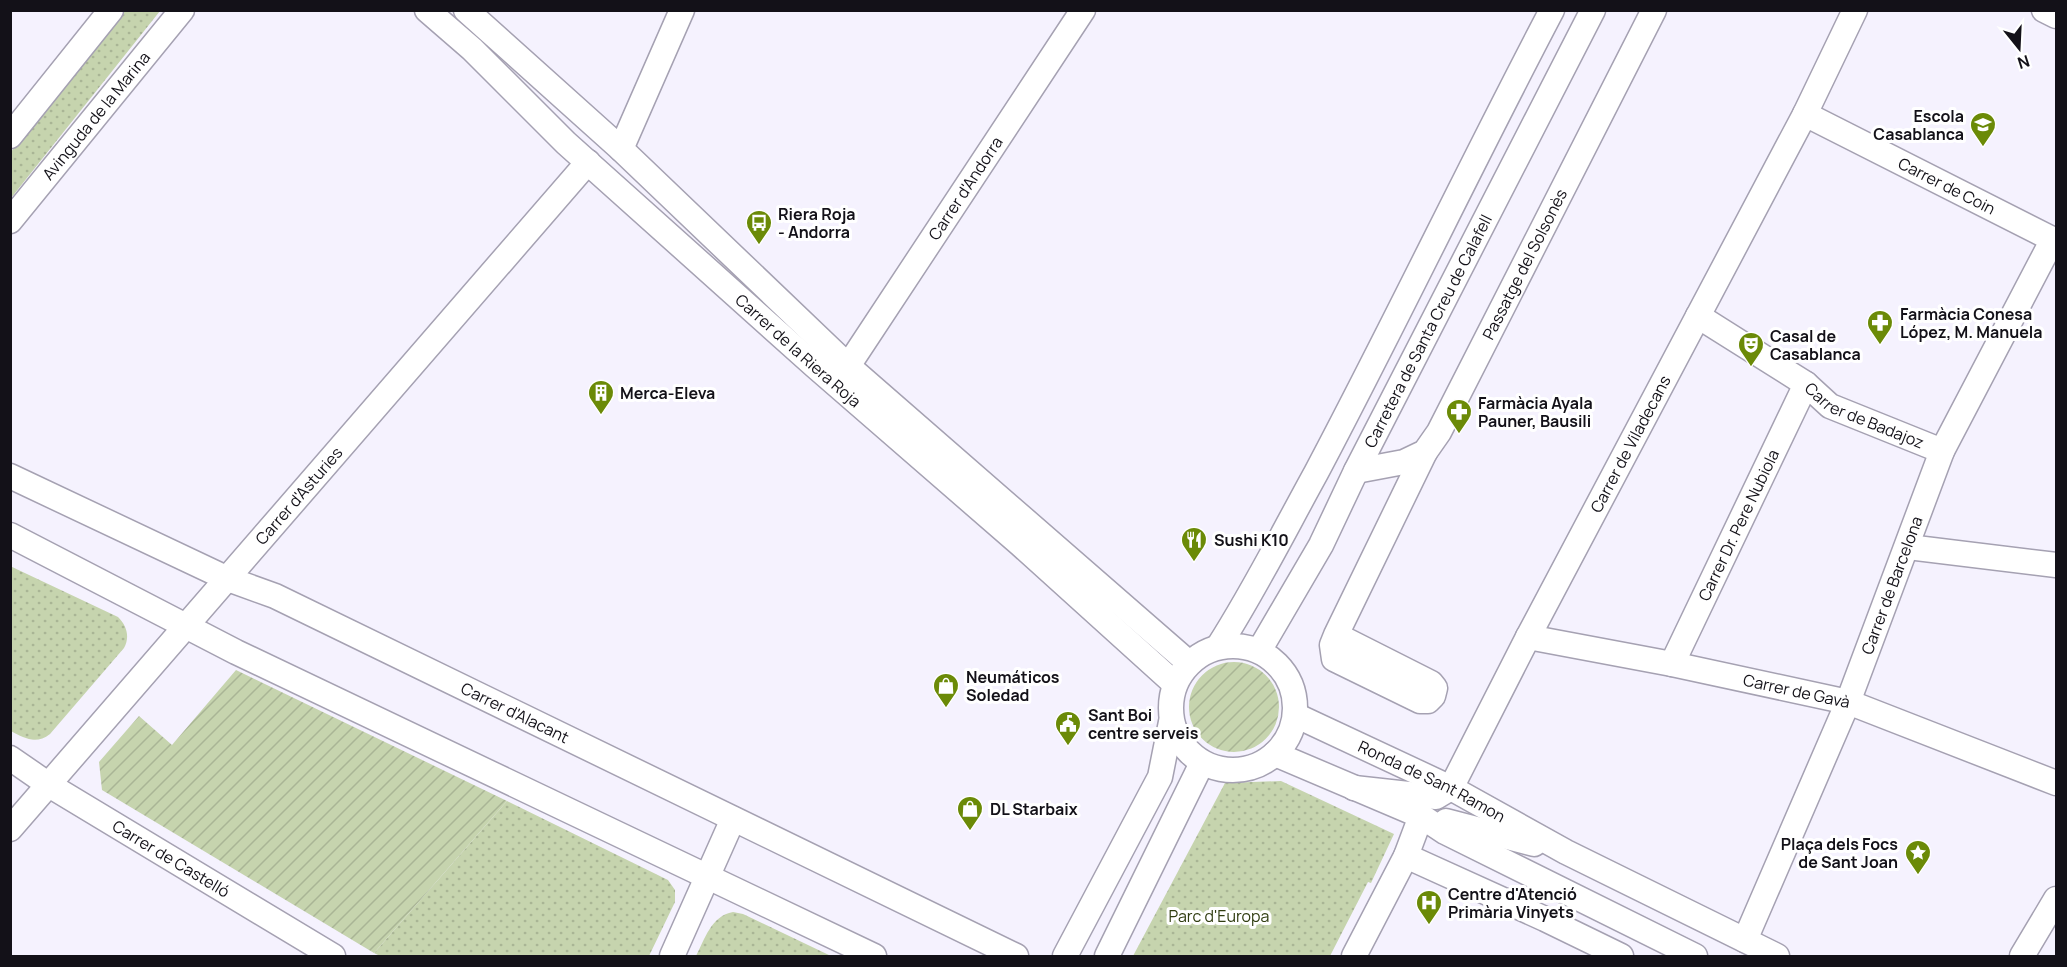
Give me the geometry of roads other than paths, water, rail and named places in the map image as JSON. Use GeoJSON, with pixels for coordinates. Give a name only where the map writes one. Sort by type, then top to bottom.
{"type":"FeatureCollection","features":[{"type":"Feature","properties":{"kind":"street"},"geometry":{"type":"LineString","coordinates":[[10,136],[111,10]]}},
{"type":"Feature","properties":{"kind":"street","name":"Avinguda de la Marina"},"geometry":{"type":"LineString","coordinates":[[10,221],[182,10]]}},
{"type":"Feature","properties":{"kind":"street","name":"Carrer de la Riera Roja"},"geometry":{"type":"LineString","coordinates":[[427,10],[472,49],[566,143],[1175,684]]}},
{"type":"Feature","properties":{"kind":"street","name":"Carrer de la Riera Roja"},"geometry":{"type":"LineString","coordinates":[[466,10],[621,149],[848,366],[1189,663]]}},
{"type":"Feature","properties":{"kind":"street"},"geometry":{"type":"LineString","coordinates":[[621,149],[682,10]]}},
{"type":"Feature","properties":{"kind":"street","name":"Carrer d'Andorra"},"geometry":{"type":"LineString","coordinates":[[848,366],[1083,10]]}},
{"type":"Feature","properties":{"kind":"street"},"geometry":{"type":"LineString","coordinates":[[1218,647],[1242,611],[1354,402],[1485,136],[1552,10]]}},
{"type":"Feature","properties":{"kind":"street","name":"Carretera de Santa Creu de Calafell"},"geometry":{"type":"LineString","coordinates":[[1259,651],[1321,545],[1356,471],[1593,10]]}},
{"type":"Feature","properties":{"kind":"street","name":"Passatge del Solsonès"},"geometry":{"type":"LineString","coordinates":[[1336,635],[1425,452],[1454,403],[1654,10]]}},
{"type":"Feature","properties":{"kind":"street","name":"Carrer de Viladecans"},"geometry":{"type":"LineString","coordinates":[[1451,788],[1528,637],[1805,114],[1856,10]]}},
{"type":"Feature","properties":{"kind":"street"},"geometry":{"type":"LineString","coordinates":[[2044,10],[2056,16]]}},
{"type":"Feature","properties":{"kind":"street","name":"Carrer de Coin"},"geometry":{"type":"LineString","coordinates":[[1805,114],[2055,240]]}},
{"type":"Feature","properties":{"kind":"street","name":"Carrer d'Asturies"},"geometry":{"type":"LineString","coordinates":[[10,830],[588,162]]}},
{"type":"Feature","properties":{"kind":"street","name":"Carrer de Barcelona"},"geometry":{"type":"LineString","coordinates":[[1745,940],[1848,702],[1908,547],[1942,451],[2055,240]]}},
{"type":"Feature","properties":{"kind":"street","name":"Carrer de Badajoz"},"geometry":{"type":"LineString","coordinates":[[1698,316],[1806,384],[1830,406],[1942,451]]}},
{"type":"Feature","properties":{"kind":"street","name":"Carrer Dr. Pere Nubiola"},"geometry":{"type":"LineString","coordinates":[[1672,664],[1806,384]]}},
{"type":"Feature","properties":{"kind":"street"},"geometry":{"type":"LineString","coordinates":[[1356,471],[1402,463],[1425,452]]}},
{"type":"Feature","properties":{"kind":"street","name":"Carrer d'Alacant"},"geometry":{"type":"LineString","coordinates":[[10,476],[228,579],[275,596],[1016,957]]}},
{"type":"Feature","properties":{"kind":"street"},"geometry":{"type":"LineString","coordinates":[[10,535],[247,657],[874,957]]}},
{"type":"Feature","properties":{"kind":"street"},"geometry":{"type":"LineString","coordinates":[[1908,547],[2056,565]]}},
{"type":"Feature","properties":{"kind":"street","name":"Carrer de Gavà"},"geometry":{"type":"LineString","coordinates":[[1528,637],[1672,664],[1848,702],[2056,783]]}},
{"type":"Feature","properties":{"kind":"street"},"geometry":{"type":"LineString","coordinates":[[1065,957],[1160,777],[1171,722],[1170,704],[1175,684],[1189,663],[1218,647],[1238,646],[1259,651],[1277,664],[1290,682],[1295,715],[1287,738],[1275,754],[1265,762],[1239,770],[1223,770],[1202,763],[1179,741],[1171,722]]}},
{"type":"Feature","properties":{"kind":"street","name":"Ronda de Sant Ramon"},"geometry":{"type":"LineString","coordinates":[[1295,715],[1451,788],[1566,852],[1777,957]]}},
{"type":"Feature","properties":{"kind":"street","name":"Ronda de Sant Ramon"},"geometry":{"type":"LineString","coordinates":[[1275,754],[1421,816],[1566,852]]}},
{"type":"Feature","properties":{"kind":"street","name":"Carrer de Castelló"},"geometry":{"type":"LineString","coordinates":[[10,758],[333,957]]}},
{"type":"Feature","properties":{"kind":"street"},"geometry":{"type":"LineString","coordinates":[[1107,957],[1202,763]]}},
{"type":"Feature","properties":{"kind":"street"},"geometry":{"type":"LineString","coordinates":[[1354,788],[1436,797],[1451,788]]}},
{"type":"Feature","properties":{"kind":"street"},"geometry":{"type":"LineString","coordinates":[[1353,957],[1406,856],[1421,816]]}},
{"type":"Feature","properties":{"kind":"street","name":"Ronda de Sant Ramon"},"geometry":{"type":"LineString","coordinates":[[1421,816],[1445,831],[1695,957]]}},
{"type":"Feature","properties":{"kind":"street"},"geometry":{"type":"LineString","coordinates":[[672,957],[733,819]]}},
{"type":"Feature","properties":{"kind":"street"},"geometry":{"type":"LineString","coordinates":[[1406,856],[1522,908],[1621,957]]}},
{"type":"Feature","properties":{"kind":"street"},"geometry":{"type":"LineString","coordinates":[[1633,957],[1663,901]]}},
{"type":"Feature","properties":{"kind":"street"},"geometry":{"type":"LineString","coordinates":[[2022,957],[2056,903]]}},
{"type":"Feature","properties":{"kind":"place","name":"Escola Casablanca"},"geometry":{"type":"Point","coordinates":[1983,148]}},
{"type":"Feature","properties":{"kind":"place","name":"Riera Roja - Andorra"},"geometry":{"type":"Point","coordinates":[759,246]}},
{"type":"Feature","properties":{"kind":"place","name":"Farmàcia Conesa López, M. Manuela"},"geometry":{"type":"Point","coordinates":[1880,346]}},
{"type":"Feature","properties":{"kind":"place","name":"Casal de Casablanca"},"geometry":{"type":"Point","coordinates":[1751,368]}},
{"type":"Feature","properties":{"kind":"place","name":"Merca-Eleva"},"geometry":{"type":"Point","coordinates":[601,416]}},
{"type":"Feature","properties":{"kind":"place","name":"Farmàcia Ayala Pauner, Bausili"},"geometry":{"type":"Point","coordinates":[1459,435]}},
{"type":"Feature","properties":{"kind":"place","name":"Sushi K10"},"geometry":{"type":"Point","coordinates":[1194,563]}},
{"type":"Feature","properties":{"kind":"place","name":"Neumáticos Soledad"},"geometry":{"type":"Point","coordinates":[946,709]}},
{"type":"Feature","properties":{"kind":"place","name":"Sant Boi centre serveis"},"geometry":{"type":"Point","coordinates":[1068,747]}},
{"type":"Feature","properties":{"kind":"place","name":"DL Starbaix"},"geometry":{"type":"Point","coordinates":[970,832]}},
{"type":"Feature","properties":{"kind":"place","name":"Plaça dels Focs de Sant Joan"},"geometry":{"type":"Point","coordinates":[1918,876]}},
{"type":"Feature","properties":{"kind":"place","name":"Centre d'Atenció Primària Vinyets"},"geometry":{"type":"Point","coordinates":[1429,926]}},
{"type":"Feature","properties":{"kind":"park label","name":"Parc d'Europa"},"geometry":{"type":"Point","coordinates":[1219,916]}}]}
